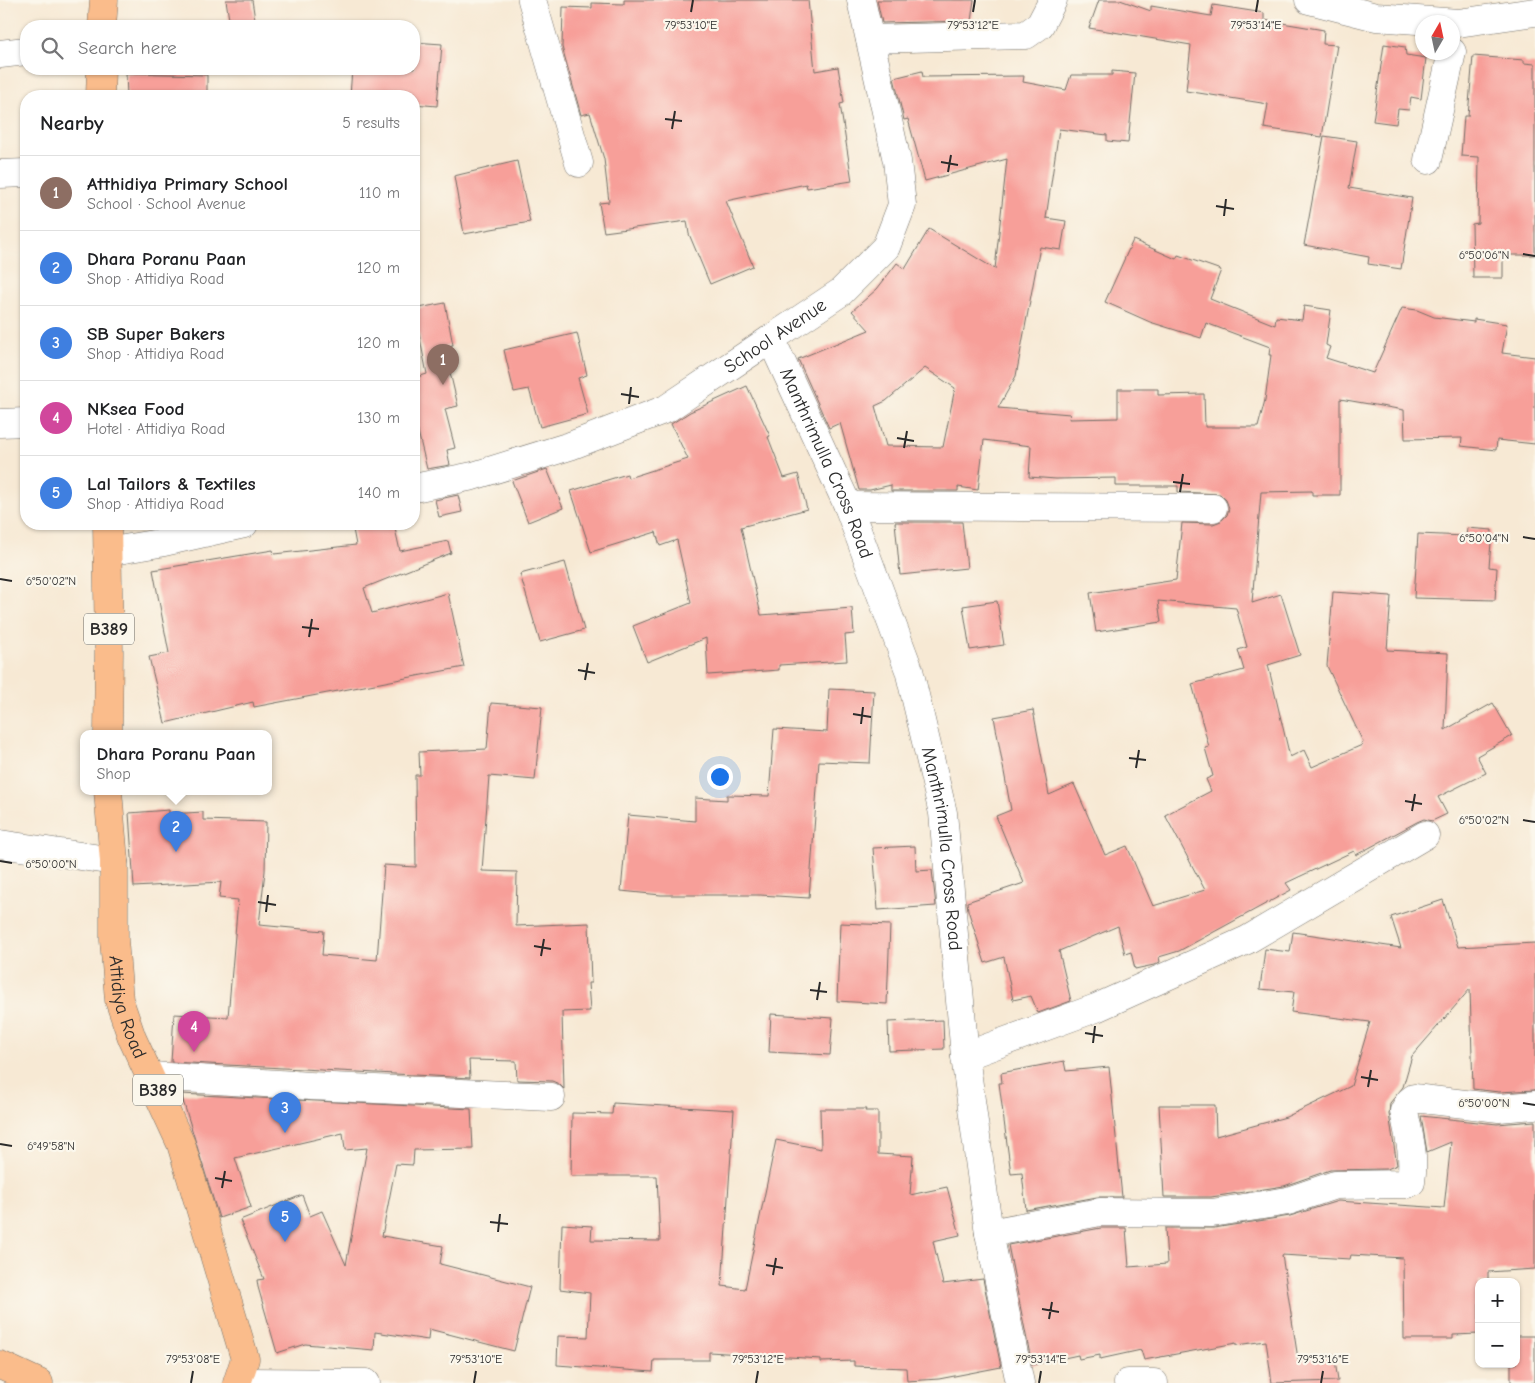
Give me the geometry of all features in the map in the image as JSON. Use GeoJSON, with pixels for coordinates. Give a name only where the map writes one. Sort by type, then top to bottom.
{"type":"FeatureCollection","features":[{"type":"Feature","properties":{"kind":"main road"},"geometry":{"type":"LineString","coordinates":[[102,20],[104,0]]}},
{"type":"Feature","properties":{"kind":"main road"},"geometry":{"type":"LineString","coordinates":[[100,90],[101,75]]}},
{"type":"Feature","properties":{"kind":"main road","name":"B389"},"geometry":{"type":"LineString","coordinates":[[108,530],[108,730]]}},
{"type":"Feature","properties":{"kind":"main road","name":"Attidiya Road"},"geometry":{"type":"LineString","coordinates":[[108,795],[114,861],[114,940],[119,1000],[132,1038],[152,1076],[181,1144],[244,1359],[237,1382]]}},
{"type":"Feature","properties":{"kind":"main road"},"geometry":{"type":"LineString","coordinates":[[0,1365],[38,1383]]}},
{"type":"Feature","properties":{"kind":"street"},"geometry":{"type":"LineString","coordinates":[[532,0],[579,164]]}},
{"type":"Feature","properties":{"kind":"street","name":"School Avenue"},"geometry":{"type":"LineString","coordinates":[[420,487],[490,471],[570,446],[666,409],[841,292],[886,247],[902,204],[897,161],[861,0]]}},
{"type":"Feature","properties":{"kind":"street"},"geometry":{"type":"LineString","coordinates":[[870,39],[1026,35],[1040,25],[1053,0]]}},
{"type":"Feature","properties":{"kind":"street"},"geometry":{"type":"LineString","coordinates":[[1309,0],[1415,26]]}},
{"type":"Feature","properties":{"kind":"street"},"geometry":{"type":"LineString","coordinates":[[1460,34],[1535,12]]}},
{"type":"Feature","properties":{"kind":"street"},"geometry":{"type":"LineString","coordinates":[[0,54],[20,52]]}},
{"type":"Feature","properties":{"kind":"street"},"geometry":{"type":"LineString","coordinates":[[1428,160],[1450,60]]}},
{"type":"Feature","properties":{"kind":"street"},"geometry":{"type":"LineString","coordinates":[[0,174],[20,173]]}},
{"type":"Feature","properties":{"kind":"street","name":"Manthrimulla Cross Road"},"geometry":{"type":"LineString","coordinates":[[771,339],[848,506],[909,670],[943,813],[965,1056],[989,1233],[1020,1383]]}},
{"type":"Feature","properties":{"kind":"street"},"geometry":{"type":"LineString","coordinates":[[0,423],[20,422]]}},
{"type":"Feature","properties":{"kind":"street"},"geometry":{"type":"LineString","coordinates":[[848,506],[1213,508]]}},
{"type":"Feature","properties":{"kind":"street"},"geometry":{"type":"LineString","coordinates":[[107,552],[217,530]]}},
{"type":"Feature","properties":{"kind":"street"},"geometry":{"type":"LineString","coordinates":[[965,1056],[1096,1008],[1247,940],[1425,835]]}},
{"type":"Feature","properties":{"kind":"street"},"geometry":{"type":"LineString","coordinates":[[0,844],[114,861]]}},
{"type":"Feature","properties":{"kind":"street"},"geometry":{"type":"LineString","coordinates":[[152,1076],[310,1086],[551,1097]]}},
{"type":"Feature","properties":{"kind":"street"},"geometry":{"type":"LineString","coordinates":[[989,1233],[1100,1212],[1212,1213],[1288,1201],[1335,1186],[1407,1184],[1411,1182],[1414,1161],[1412,1141],[1404,1111],[1409,1102],[1414,1098],[1499,1108],[1535,1105]]}},
{"type":"Feature","properties":{"kind":"street"},"geometry":{"type":"LineString","coordinates":[[237,1382],[366,1383]]}},
{"type":"Feature","properties":{"kind":"street"},"geometry":{"type":"LineString","coordinates":[[1128,1383],[1154,1383]]}},
{"type":"Feature","properties":{"kind":"building"},"geometry":{"type":"Polygon","coordinates":[[[226,0],[252,0],[255,20],[229,20],[226,0]]]}},
{"type":"Feature","properties":{"kind":"building"},"geometry":{"type":"Polygon","coordinates":[[[624,0],[808,0],[815,71],[838,67],[844,103],[840,104],[852,181],[807,188],[806,184],[726,201],[753,266],[710,284],[689,234],[687,221],[604,232],[599,203],[609,202],[604,159],[590,113],[581,115],[562,47],[563,7],[592,8],[592,3],[624,4],[624,0]]]}},
{"type":"Feature","properties":{"kind":"building"},"geometry":{"type":"Polygon","coordinates":[[[877,0],[974,0],[971,21],[882,23],[877,0]]]}},
{"type":"Feature","properties":{"kind":"building"},"geometry":{"type":"Polygon","coordinates":[[[1099,0],[1120,0],[1151,11],[1151,6],[1211,16],[1213,5],[1264,13],[1264,20],[1324,30],[1323,44],[1337,45],[1322,137],[1264,128],[1268,104],[1186,91],[1191,45],[1089,28],[1099,0]]]}},
{"type":"Feature","properties":{"kind":"building"},"geometry":{"type":"Polygon","coordinates":[[[420,42],[442,44],[437,106],[420,105],[420,90],[350,90],[352,75],[420,75],[420,42]]]}},
{"type":"Feature","properties":{"kind":"building"},"geometry":{"type":"Polygon","coordinates":[[[1384,44],[1405,47],[1406,55],[1415,56],[1415,60],[1426,60],[1421,99],[1411,97],[1409,110],[1398,109],[1396,124],[1373,121],[1384,44]]]}},
{"type":"Feature","properties":{"kind":"building"},"geometry":{"type":"Polygon","coordinates":[[[1473,56],[1524,60],[1524,63],[1535,64],[1535,255],[1503,255],[1503,278],[1473,278],[1472,224],[1478,223],[1479,157],[1461,156],[1464,116],[1468,116],[1473,56]]]}},
{"type":"Feature","properties":{"kind":"building"},"geometry":{"type":"Polygon","coordinates":[[[922,71],[923,77],[1024,76],[1023,82],[1066,90],[1071,75],[1112,75],[1112,71],[1135,73],[1128,143],[1107,141],[1107,135],[1059,129],[1046,218],[1066,221],[1061,250],[1040,247],[1016,376],[998,408],[1070,414],[1069,419],[1118,418],[1118,389],[1158,389],[1158,395],[1204,394],[1205,427],[1258,427],[1265,400],[1271,355],[1269,355],[1270,347],[1206,323],[1201,338],[1150,322],[1105,302],[1133,240],[1176,259],[1178,255],[1221,270],[1210,299],[1275,325],[1276,317],[1302,320],[1304,306],[1331,310],[1326,345],[1330,347],[1326,358],[1373,373],[1402,308],[1417,310],[1434,317],[1474,322],[1474,319],[1507,324],[1502,353],[1535,357],[1535,444],[1497,440],[1496,450],[1461,446],[1462,438],[1405,439],[1404,410],[1340,399],[1340,495],[1312,495],[1312,491],[1261,492],[1252,603],[1281,594],[1300,655],[1268,665],[1290,757],[1304,750],[1312,767],[1362,745],[1361,743],[1363,742],[1327,666],[1333,592],[1391,596],[1387,650],[1448,653],[1445,730],[1493,703],[1512,736],[1477,756],[1486,773],[1438,797],[1447,814],[1432,821],[1424,819],[1417,822],[1356,855],[1354,851],[1286,883],[1291,890],[1179,951],[1159,957],[1160,962],[1154,965],[1135,969],[1131,952],[1125,954],[1118,926],[1059,951],[1071,1001],[1038,1013],[1031,996],[1013,1000],[1004,957],[985,963],[968,910],[967,902],[1024,883],[996,816],[1011,810],[994,717],[1033,710],[1049,795],[1074,784],[1105,855],[1127,846],[1153,906],[1205,890],[1165,815],[1211,791],[1206,779],[1213,776],[1205,748],[1209,747],[1192,684],[1244,670],[1238,650],[1247,647],[1236,608],[1158,601],[1161,622],[1096,632],[1090,593],[1176,580],[1182,523],[1213,524],[1221,521],[1227,515],[1229,508],[1226,500],[1220,494],[1178,492],[1178,486],[1116,486],[1116,478],[1056,479],[1029,477],[1031,446],[984,440],[978,490],[958,487],[958,491],[891,491],[891,485],[870,490],[859,490],[840,423],[829,428],[798,359],[869,330],[852,311],[877,289],[897,263],[905,269],[929,229],[995,269],[1007,159],[925,181],[908,119],[904,120],[894,78],[922,71]],[[925,368],[886,401],[875,406],[886,446],[943,447],[955,388],[925,368]]]}},
{"type":"Feature","properties":{"kind":"building"},"geometry":{"type":"Polygon","coordinates":[[[126,75],[207,75],[207,90],[127,90],[126,75]]]}},
{"type":"Feature","properties":{"kind":"building"},"geometry":{"type":"Polygon","coordinates":[[[1324,136],[1357,141],[1349,188],[1412,198],[1401,269],[1368,264],[1369,257],[1304,245],[1324,136]]]}},
{"type":"Feature","properties":{"kind":"building"},"geometry":{"type":"Polygon","coordinates":[[[517,161],[530,222],[464,234],[454,176],[517,161]]]}},
{"type":"Feature","properties":{"kind":"building"},"geometry":{"type":"Polygon","coordinates":[[[445,303],[453,345],[444,347],[458,406],[445,409],[455,448],[447,450],[450,465],[427,469],[420,440],[420,376],[427,374],[420,339],[420,308],[445,303]]]}},
{"type":"Feature","properties":{"kind":"building"},"geometry":{"type":"Polygon","coordinates":[[[577,333],[587,375],[578,378],[588,414],[540,427],[529,389],[514,392],[504,350],[577,333]]]}},
{"type":"Feature","properties":{"kind":"building"},"geometry":{"type":"Polygon","coordinates":[[[747,386],[770,436],[768,437],[784,478],[798,474],[807,509],[741,527],[761,615],[852,608],[854,634],[845,635],[847,661],[779,665],[779,670],[708,675],[706,638],[647,662],[633,626],[691,603],[677,540],[660,546],[656,532],[591,552],[571,491],[627,474],[628,478],[688,459],[671,424],[690,412],[747,386]]]}},
{"type":"Feature","properties":{"kind":"building"},"geometry":{"type":"Polygon","coordinates":[[[547,469],[563,508],[528,522],[512,481],[547,469]]]}},
{"type":"Feature","properties":{"kind":"building"},"geometry":{"type":"Polygon","coordinates":[[[458,495],[462,512],[439,517],[435,500],[458,495]]]}},
{"type":"Feature","properties":{"kind":"building"},"geometry":{"type":"Polygon","coordinates":[[[895,522],[962,522],[967,568],[900,575],[895,522]]]}},
{"type":"Feature","properties":{"kind":"building"},"geometry":{"type":"Polygon","coordinates":[[[1467,528],[1492,530],[1489,567],[1497,568],[1495,600],[1414,598],[1418,534],[1466,536],[1467,528]]]}},
{"type":"Feature","properties":{"kind":"building"},"geometry":{"type":"Polygon","coordinates":[[[353,530],[395,530],[400,551],[448,541],[451,553],[364,588],[372,613],[448,593],[464,667],[254,707],[253,702],[165,723],[149,657],[169,653],[153,570],[273,550],[274,554],[356,545],[353,530]]]}},
{"type":"Feature","properties":{"kind":"building"},"geometry":{"type":"Polygon","coordinates":[[[565,562],[584,630],[540,642],[520,574],[565,562]]]}},
{"type":"Feature","properties":{"kind":"building"},"geometry":{"type":"Polygon","coordinates":[[[997,601],[1004,645],[970,650],[963,606],[997,601]]]}},
{"type":"Feature","properties":{"kind":"building"},"geometry":{"type":"Polygon","coordinates":[[[829,689],[874,691],[870,763],[819,761],[809,898],[760,895],[661,895],[621,891],[628,815],[695,821],[695,798],[727,800],[727,795],[769,796],[774,729],[827,732],[829,689]]]}},
{"type":"Feature","properties":{"kind":"building"},"geometry":{"type":"Polygon","coordinates":[[[491,703],[542,707],[535,780],[489,776],[482,871],[517,872],[516,926],[589,923],[591,983],[588,983],[590,1011],[562,1012],[564,1089],[552,1081],[517,1080],[516,1061],[469,1060],[470,1078],[171,1062],[174,1014],[228,1017],[238,900],[219,898],[221,882],[134,887],[129,813],[169,810],[169,814],[203,812],[203,820],[266,822],[265,871],[259,925],[324,931],[322,955],[377,960],[384,865],[416,867],[415,775],[420,775],[419,752],[487,749],[491,703]]]}},
{"type":"Feature","properties":{"kind":"building"},"geometry":{"type":"Polygon","coordinates":[[[915,846],[916,871],[932,870],[936,906],[878,910],[873,848],[915,846]]]}},
{"type":"Feature","properties":{"kind":"building"},"geometry":{"type":"Polygon","coordinates":[[[1443,900],[1458,947],[1535,943],[1535,1090],[1499,1092],[1473,1089],[1470,989],[1412,1056],[1403,1087],[1390,1103],[1389,1114],[1397,1165],[1387,1169],[1330,1170],[1284,1186],[1211,1197],[1164,1197],[1159,1105],[1215,1105],[1216,1136],[1286,1117],[1351,1086],[1370,1022],[1291,1012],[1294,992],[1260,989],[1265,949],[1290,952],[1293,932],[1401,948],[1391,917],[1443,900]]]}},
{"type":"Feature","properties":{"kind":"building"},"geometry":{"type":"Polygon","coordinates":[[[840,923],[890,925],[887,1004],[837,1001],[840,923]]]}},
{"type":"Feature","properties":{"kind":"building"},"geometry":{"type":"Polygon","coordinates":[[[771,1014],[833,1018],[830,1055],[769,1052],[771,1014]]]}},
{"type":"Feature","properties":{"kind":"building"},"geometry":{"type":"Polygon","coordinates":[[[943,1020],[944,1049],[889,1051],[888,1022],[943,1020]]]}},
{"type":"Feature","properties":{"kind":"building"},"geometry":{"type":"Polygon","coordinates":[[[1064,1061],[1066,1071],[1109,1067],[1122,1197],[1097,1197],[1026,1210],[1022,1173],[1011,1174],[999,1083],[1002,1083],[1001,1073],[1064,1061]]]}},
{"type":"Feature","properties":{"kind":"building"},"geometry":{"type":"Polygon","coordinates":[[[181,1094],[471,1109],[473,1149],[414,1150],[413,1165],[396,1164],[382,1236],[443,1246],[440,1264],[530,1287],[514,1351],[429,1329],[428,1340],[375,1332],[374,1350],[305,1344],[277,1353],[258,1287],[257,1280],[264,1279],[240,1220],[302,1195],[310,1216],[322,1211],[346,1265],[367,1148],[345,1150],[343,1133],[235,1158],[251,1207],[219,1218],[181,1094]]]}},
{"type":"Feature","properties":{"kind":"building"},"geometry":{"type":"Polygon","coordinates":[[[613,1103],[734,1110],[722,1286],[745,1289],[776,1140],[821,1149],[820,1109],[866,1109],[865,1111],[878,1111],[878,1154],[913,1156],[910,1195],[947,1187],[960,1235],[933,1241],[943,1284],[983,1279],[1001,1367],[939,1379],[907,1381],[906,1368],[854,1366],[854,1361],[821,1362],[821,1359],[709,1352],[709,1360],[654,1360],[653,1372],[557,1365],[558,1336],[588,1337],[590,1293],[560,1289],[562,1224],[592,1226],[591,1240],[660,1241],[657,1176],[571,1176],[572,1113],[612,1114],[613,1103]]]}},
{"type":"Feature","properties":{"kind":"building"},"geometry":{"type":"Polygon","coordinates":[[[1421,1116],[1497,1124],[1535,1121],[1535,1269],[1488,1272],[1488,1278],[1475,1278],[1475,1334],[1453,1335],[1453,1339],[1404,1339],[1403,1258],[1351,1255],[1350,1259],[1282,1255],[1298,1359],[1334,1354],[1338,1381],[1272,1383],[1266,1341],[1236,1345],[1236,1343],[1144,1360],[1141,1350],[1100,1359],[1100,1355],[1079,1359],[1078,1355],[1032,1365],[1008,1245],[1101,1228],[1126,1228],[1129,1267],[1167,1264],[1165,1228],[1214,1228],[1290,1216],[1338,1201],[1444,1208],[1451,1142],[1427,1152],[1421,1116]]]}},
{"type":"Feature","properties":{"kind":"building"},"geometry":{"type":"Polygon","coordinates":[[[1520,1336],[1535,1336],[1535,1383],[1511,1383],[1511,1368],[1520,1368],[1520,1336]]]}},
{"type":"Feature","properties":{"kind":"place","name":"Atthidiya Primary School"},"geometry":{"type":"Point","coordinates":[443,385]}},
{"type":"Feature","properties":{"kind":"place","name":"Dhara Poranu Paan"},"geometry":{"type":"Point","coordinates":[176,852]}},
{"type":"Feature","properties":{"kind":"place","name":"NKsea Food"},"geometry":{"type":"Point","coordinates":[194,1052]}},
{"type":"Feature","properties":{"kind":"place","name":"SB Super Bakers"},"geometry":{"type":"Point","coordinates":[285,1133]}},
{"type":"Feature","properties":{"kind":"place","name":"Lal Tailors & Textiles"},"geometry":{"type":"Point","coordinates":[285,1242]}}]}
